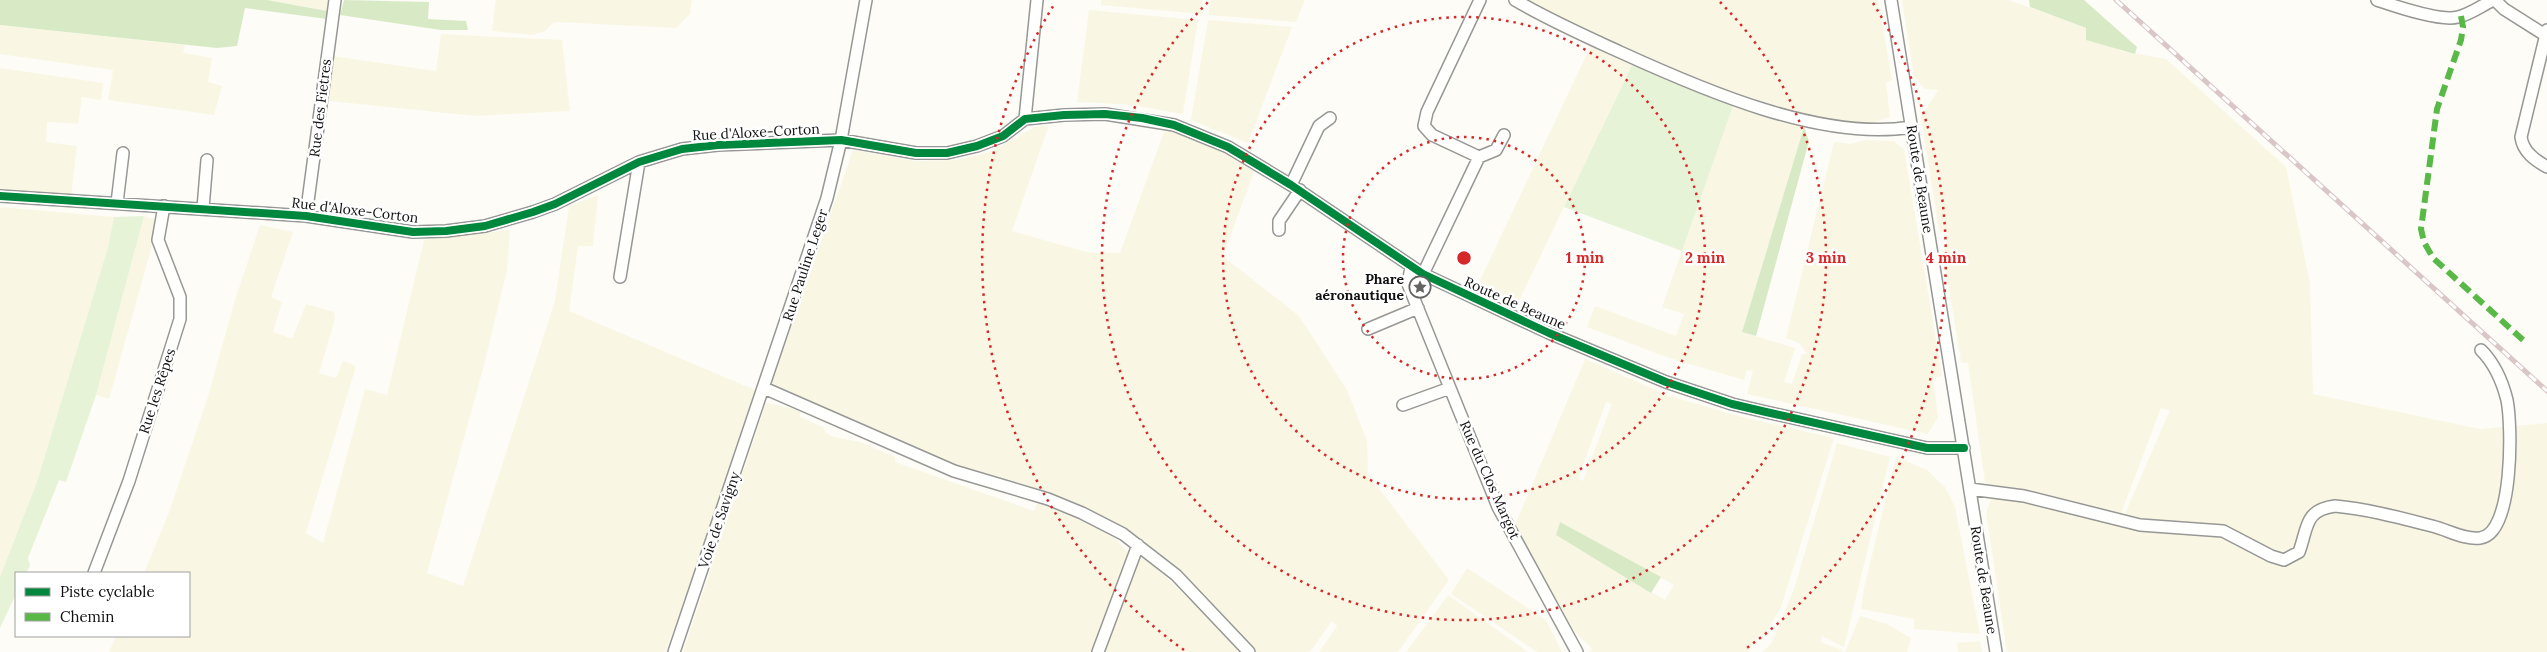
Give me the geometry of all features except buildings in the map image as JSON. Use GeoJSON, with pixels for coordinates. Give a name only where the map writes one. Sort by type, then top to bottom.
{"type":"FeatureCollection","features":[{"type":"Feature","properties":{"kind":"street","name":"Rue des Fietres"},"geometry":{"type":"LineString","coordinates":[[306,216],[335,0]]}},
{"type":"Feature","properties":{"kind":"street","name":"Rue Pauline Leger"},"geometry":{"type":"LineString","coordinates":[[764,388],[827,198],[842,140],[866,0]]}},
{"type":"Feature","properties":{"kind":"street"},"geometry":{"type":"LineString","coordinates":[[1025,119],[1037,0]]}},
{"type":"Feature","properties":{"kind":"street"},"geometry":{"type":"LineString","coordinates":[[1480,0],[1427,112],[1424,126],[1432,135],[1480,157]]}},
{"type":"Feature","properties":{"kind":"street"},"geometry":{"type":"LineString","coordinates":[[1514,0],[1544,17],[1679,79],[1725,96],[1813,122],[1855,130],[1878,131],[1911,127]]}},
{"type":"Feature","properties":{"kind":"street","name":"Route de Beaune"},"geometry":{"type":"LineString","coordinates":[[1891,0],[1996,652]]}},
{"type":"Feature","properties":{"kind":"street"},"geometry":{"type":"LineString","coordinates":[[2377,0],[2409,5],[2457,18],[2494,0],[2504,10],[2546,32],[2521,137],[2522,143],[2530,156],[2547,167]]}},
{"type":"Feature","properties":{"kind":"street","name":"Route de Beaune"},"geometry":{"type":"LineString","coordinates":[[1025,119],[1105,114],[1174,125],[1228,147],[1296,188],[1423,274],[1549,333],[1666,382],[1732,404],[1927,448],[1964,448]]}},
{"type":"Feature","properties":{"kind":"street"},"geometry":{"type":"LineString","coordinates":[[1280,230],[1279,221],[1296,188],[1319,126],[1330,118]]}},
{"type":"Feature","properties":{"kind":"street","name":"Rue d'Aloxe-Corton"},"geometry":{"type":"LineString","coordinates":[[0,196],[306,216],[413,232],[485,226],[555,204],[640,162],[682,149],[718,145],[842,140],[916,154],[947,153],[977,146],[1003,136],[1025,119]]}},
{"type":"Feature","properties":{"kind":"street"},"geometry":{"type":"LineString","coordinates":[[1423,274],[1480,157],[1496,150],[1504,135]]}},
{"type":"Feature","properties":{"kind":"street"},"geometry":{"type":"LineString","coordinates":[[117,203],[123,153]]}},
{"type":"Feature","properties":{"kind":"street"},"geometry":{"type":"LineString","coordinates":[[203,208],[207,160]]}},
{"type":"Feature","properties":{"kind":"street"},"geometry":{"type":"LineString","coordinates":[[620,277],[640,162]]}},
{"type":"Feature","properties":{"kind":"street","name":"Rue les Rêpes"},"geometry":{"type":"LineString","coordinates":[[94,572],[129,481],[180,319],[180,297],[158,240],[164,206]]}},
{"type":"Feature","properties":{"kind":"street","name":"Rue du Clos Margot"},"geometry":{"type":"LineString","coordinates":[[1411,267],[1408,284],[1498,507],[1577,652]]}},
{"type":"Feature","properties":{"kind":"street"},"geometry":{"type":"LineString","coordinates":[[1368,329],[1418,308]]}},
{"type":"Feature","properties":{"kind":"street"},"geometry":{"type":"LineString","coordinates":[[1970,489],[2017,495],[2140,525],[2223,531],[2271,556],[2284,560],[2299,552],[2312,516],[2325,508],[2335,506],[2406,519],[2465,537],[2486,537],[2492,533],[2500,517],[2509,467],[2511,430],[2502,383],[2492,361],[2482,350]]}},
{"type":"Feature","properties":{"kind":"street"},"geometry":{"type":"LineString","coordinates":[[764,388],[954,472],[1048,499],[1082,512],[1123,534],[1138,544],[1204,603],[1249,652]]}},
{"type":"Feature","properties":{"kind":"street","name":"Voie de Savigny"},"geometry":{"type":"LineString","coordinates":[[674,652],[764,388]]}},
{"type":"Feature","properties":{"kind":"street"},"geometry":{"type":"LineString","coordinates":[[1404,405],[1450,388]]}},
{"type":"Feature","properties":{"kind":"street"},"geometry":{"type":"LineString","coordinates":[[1098,652],[1138,544]]}},
{"type":"Feature","properties":{"kind":"shaded area"},"geometry":{"type":"Polygon","coordinates":[[[267,0],[330,0],[327,11],[267,0]]]}},
{"type":"Feature","properties":{"kind":"shaded area"},"geometry":{"type":"Polygon","coordinates":[[[496,0],[692,0],[690,14],[676,28],[557,22],[553,23],[545,31],[532,35],[492,31],[496,0]]]}},
{"type":"Feature","properties":{"kind":"shaded area"},"geometry":{"type":"Polygon","coordinates":[[[1101,0],[1203,0],[1201,14],[1101,5],[1101,0]]]}},
{"type":"Feature","properties":{"kind":"shaded area"},"geometry":{"type":"Polygon","coordinates":[[[1211,0],[1305,0],[1296,22],[1208,15],[1211,0]]]}},
{"type":"Feature","properties":{"kind":"shaded area"},"geometry":{"type":"Polygon","coordinates":[[[1525,0],[1878,0],[1892,80],[1886,83],[1890,117],[1869,124],[1842,121],[1802,113],[1695,81],[1525,0]]]}},
{"type":"Feature","properties":{"kind":"shaded area"},"geometry":{"type":"Polygon","coordinates":[[[1902,0],[2009,0],[2086,28],[2121,51],[2166,59],[2286,167],[2310,283],[2313,394],[2480,429],[2547,423],[2547,652],[2007,652],[1986,513],[1993,493],[2138,531],[2138,521],[2124,516],[2170,410],[2161,408],[2120,516],[1985,483],[1968,363],[1961,362],[1943,251],[1948,233],[1939,231],[1921,117],[1938,90],[1925,89],[1914,77],[1902,0]]]}},
{"type":"Feature","properties":{"kind":"shaded area"},"geometry":{"type":"Polygon","coordinates":[[[1089,10],[1198,20],[1183,114],[1133,105],[1077,102],[1089,10]]]}},
{"type":"Feature","properties":{"kind":"shaded area"},"geometry":{"type":"Polygon","coordinates":[[[1208,20],[1292,27],[1248,143],[1191,120],[1208,20]]]}},
{"type":"Feature","properties":{"kind":"shaded area"},"geometry":{"type":"Polygon","coordinates":[[[0,25],[185,45],[183,53],[212,58],[208,82],[222,86],[214,115],[108,100],[113,70],[0,54],[0,25]]]}},
{"type":"Feature","properties":{"kind":"shaded area"},"geometry":{"type":"Polygon","coordinates":[[[441,34],[562,40],[570,111],[476,116],[329,101],[332,56],[436,71],[441,34]]]}},
{"type":"Feature","properties":{"kind":"shaded area"},"geometry":{"type":"Polygon","coordinates":[[[1591,45],[1633,63],[1516,307],[1476,289],[1591,45]]]}},
{"type":"Feature","properties":{"kind":"shaded area"},"geometry":{"type":"Polygon","coordinates":[[[0,68],[103,83],[101,100],[82,97],[78,124],[47,122],[46,142],[77,146],[71,197],[0,192],[0,68]]]}},
{"type":"Feature","properties":{"kind":"shaded area"},"geometry":{"type":"Polygon","coordinates":[[[1733,106],[1804,127],[1742,332],[1795,348],[1784,382],[1792,384],[1802,354],[1807,354],[1799,343],[1786,338],[1834,142],[1850,144],[1866,140],[1893,141],[1904,149],[1942,376],[1933,378],[1938,417],[1928,434],[1747,394],[1753,371],[1747,370],[1744,380],[1669,358],[1587,327],[1595,306],[1676,336],[1684,314],[1662,307],[1733,106]]]}},
{"type":"Feature","properties":{"kind":"shaded area"},"geometry":{"type":"Polygon","coordinates":[[[1049,125],[1012,231],[1090,253],[1120,253],[1164,132],[1174,131],[1219,149],[1255,169],[1223,256],[1299,316],[1347,390],[1367,441],[1368,474],[1449,580],[1398,652],[1319,652],[1337,626],[1332,621],[1310,652],[1253,652],[1142,543],[1109,521],[1065,501],[928,457],[771,386],[853,150],[914,161],[957,160],[990,152],[1035,127],[1049,125]]]}},
{"type":"Feature","properties":{"kind":"shaded area"},"geometry":{"type":"Polygon","coordinates":[[[598,195],[593,246],[578,246],[569,311],[755,390],[680,613],[665,652],[109,652],[116,637],[190,637],[190,572],[144,572],[168,515],[207,400],[235,300],[260,225],[293,232],[271,297],[282,302],[273,332],[292,339],[306,304],[334,312],[335,319],[319,373],[336,378],[343,361],[356,366],[306,533],[323,543],[365,389],[387,395],[424,240],[510,230],[507,270],[484,365],[427,573],[463,586],[555,301],[569,206],[598,195]]]}},
{"type":"Feature","properties":{"kind":"shaded area"},"geometry":{"type":"Polygon","coordinates":[[[0,207],[114,217],[108,247],[37,482],[0,577],[0,207]]]}},
{"type":"Feature","properties":{"kind":"shaded area"},"geometry":{"type":"Polygon","coordinates":[[[144,216],[159,221],[109,399],[96,395],[144,216]]]}},
{"type":"Feature","properties":{"kind":"shaded area"},"geometry":{"type":"Polygon","coordinates":[[[1585,359],[1670,396],[1742,417],[1834,438],[1781,607],[1764,636],[1760,634],[1748,652],[1589,652],[1592,649],[1563,620],[1515,525],[1585,359]],[[1606,402],[1578,479],[1583,481],[1612,404],[1606,402]],[[1560,522],[1556,535],[1665,600],[1674,585],[1560,522]]]}},
{"type":"Feature","properties":{"kind":"shaded area"},"geometry":{"type":"Polygon","coordinates":[[[766,403],[800,410],[800,417],[823,427],[825,432],[834,437],[860,442],[895,457],[895,462],[1034,511],[1037,503],[1076,517],[1116,539],[1128,553],[1093,652],[683,652],[766,403]]]}},
{"type":"Feature","properties":{"kind":"shaded area"},"geometry":{"type":"Polygon","coordinates":[[[1837,443],[1890,457],[1844,647],[1822,636],[1821,642],[1842,650],[1841,652],[1763,652],[1772,642],[1794,589],[1837,443]]]}},
{"type":"Feature","properties":{"kind":"shaded area"},"geometry":{"type":"Polygon","coordinates":[[[1896,457],[1927,470],[1945,487],[1955,507],[1980,634],[1914,629],[1914,619],[1861,609],[1864,588],[1896,457]]]}},
{"type":"Feature","properties":{"kind":"shaded area"},"geometry":{"type":"Polygon","coordinates":[[[1137,556],[1153,565],[1207,616],[1239,652],[1101,652],[1137,556]]]}},
{"type":"Feature","properties":{"kind":"shaded area"},"geometry":{"type":"Polygon","coordinates":[[[1467,568],[1546,620],[1562,652],[1537,652],[1451,594],[1467,568]]]}},
{"type":"Feature","properties":{"kind":"shaded area"},"geometry":{"type":"Polygon","coordinates":[[[1448,595],[1528,652],[1406,652],[1448,595]]]}},
{"type":"Feature","properties":{"kind":"shaded area"},"geometry":{"type":"Polygon","coordinates":[[[1860,616],[1887,624],[1911,638],[1907,652],[1845,652],[1860,616]]]}},
{"type":"Feature","properties":{"kind":"shaded area"},"geometry":{"type":"Polygon","coordinates":[[[1980,641],[1982,652],[1958,652],[1957,643],[1980,641]]]}},
{"type":"Feature","properties":{"kind":"green space"},"geometry":{"type":"Polygon","coordinates":[[[0,0],[267,0],[327,11],[327,19],[245,8],[237,46],[217,48],[0,25],[0,0]]]}},
{"type":"Feature","properties":{"kind":"green space"},"geometry":{"type":"Polygon","coordinates":[[[344,0],[429,2],[428,19],[466,21],[468,30],[441,30],[340,15],[344,0]]]}},
{"type":"Feature","properties":{"kind":"green space"},"geometry":{"type":"Polygon","coordinates":[[[2029,0],[2084,0],[2137,47],[2135,54],[2086,40],[2086,28],[2030,7],[2029,0]]]}},
{"type":"Feature","properties":{"kind":"green space"},"geometry":{"type":"Polygon","coordinates":[[[1633,63],[1733,106],[1682,251],[1564,207],[1633,63]]]}},
{"type":"Feature","properties":{"kind":"green space"},"geometry":{"type":"Polygon","coordinates":[[[1804,127],[1809,141],[1756,336],[1742,332],[1804,127]]]}},
{"type":"Feature","properties":{"kind":"green space"},"geometry":{"type":"Polygon","coordinates":[[[144,216],[96,395],[66,482],[59,480],[28,558],[30,566],[27,572],[15,572],[15,596],[0,628],[0,577],[37,482],[108,247],[114,217],[144,216]]]}},
{"type":"Feature","properties":{"kind":"green space"},"geometry":{"type":"Polygon","coordinates":[[[1560,522],[1661,577],[1651,593],[1556,535],[1560,522]]]}},
{"type":"Feature","properties":{"kind":"railway"},"geometry":{"type":"LineString","coordinates":[[2116,0],[2547,391]]}},
{"type":"Feature","properties":{"kind":"marked path"},"geometry":{"type":"LineString","coordinates":[[2461,16],[2463,27],[2461,40],[2437,109],[2421,229],[2424,242],[2433,258],[2523,340]]}},
{"type":"Feature","properties":{"kind":"cycle path"},"geometry":{"type":"LineString","coordinates":[[0,196],[306,216],[413,232],[446,231],[485,226],[533,212],[555,204],[639,162],[682,149],[718,145],[841,140],[916,153],[947,153],[977,146],[1003,136],[1025,119],[1064,115],[1105,114],[1142,118],[1174,125],[1228,147],[1291,185],[1423,274],[1549,333],[1666,382],[1732,404],[1927,448],[1964,448]]}},
{"type":"Feature","properties":{"kind":"place","name":"Phare aéronautique"},"geometry":{"type":"Point","coordinates":[1420,287]}}]}
